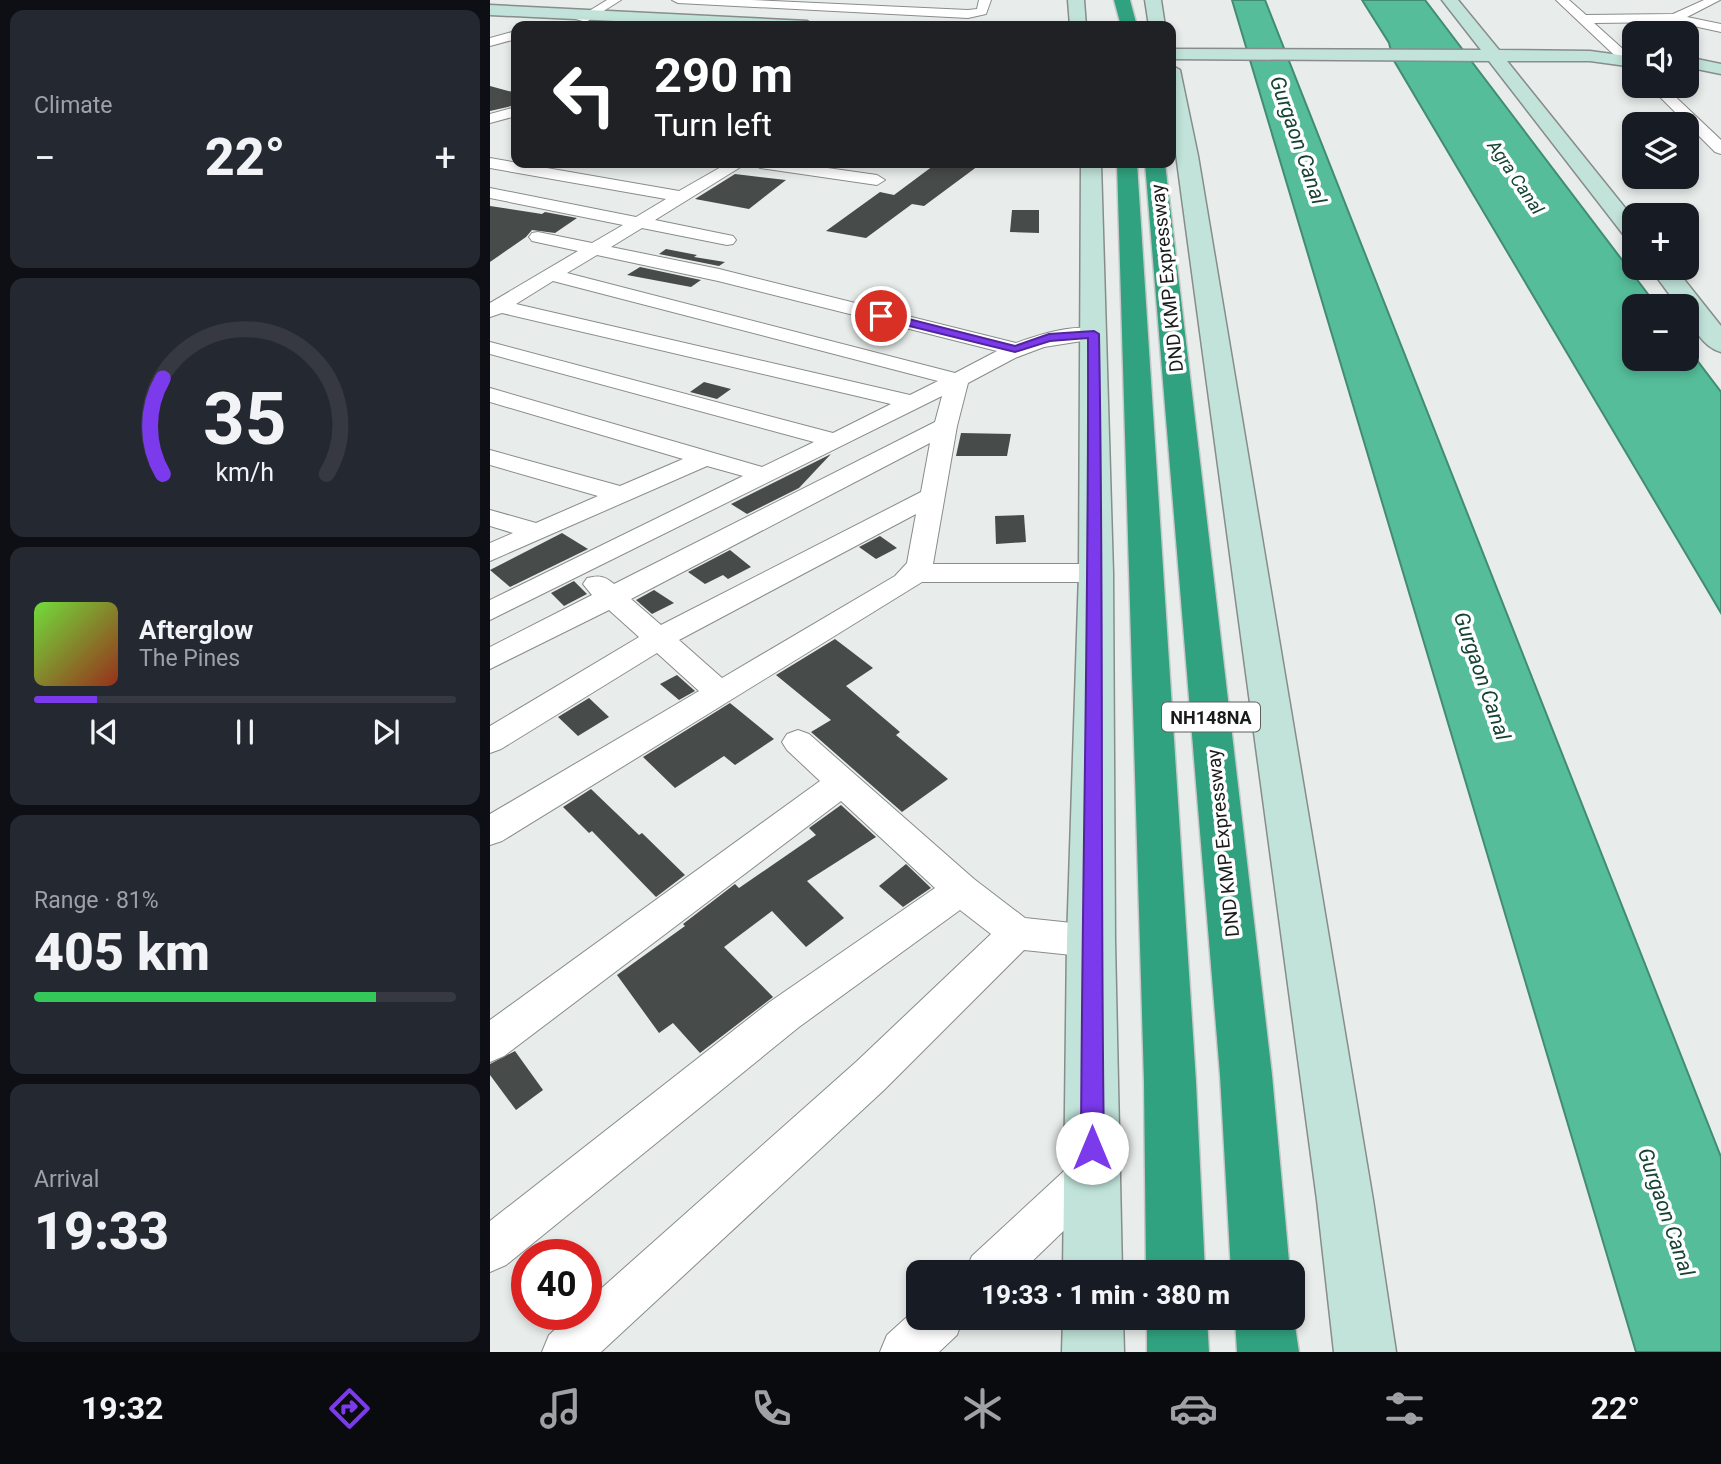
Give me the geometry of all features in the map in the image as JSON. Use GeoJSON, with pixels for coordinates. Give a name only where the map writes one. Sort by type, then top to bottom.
{"type":"FeatureCollection","features":[{"type":"Feature","properties":{"kind":"highway"},"geometry":{"type":"LineString","coordinates":[[1122,0],[1128,21]]}},
{"type":"Feature","properties":{"kind":"highway","name":"DND KMP Expressway"},"geometry":{"type":"LineString","coordinates":[[1127,168],[1157,778],[1176,1260]]}},
{"type":"Feature","properties":{"kind":"highway","name":"DND KMP Expressway"},"geometry":{"type":"LineString","coordinates":[[1156,168],[1245,1062],[1261,1260]]}},
{"type":"Feature","properties":{"kind":"highway"},"geometry":{"type":"LineString","coordinates":[[1177,1330],[1178,1352]]}},
{"type":"Feature","properties":{"kind":"highway"},"geometry":{"type":"LineString","coordinates":[[1266,1330],[1268,1352]]}},
{"type":"Feature","properties":{"kind":"street"},"geometry":{"type":"LineString","coordinates":[[586,17],[615,0]]}},
{"type":"Feature","properties":{"kind":"street"},"geometry":{"type":"LineString","coordinates":[[642,20],[678,0],[794,3],[815,16]]}},
{"type":"Feature","properties":{"kind":"street"},"geometry":{"type":"LineString","coordinates":[[935,13],[940,0]]}},
{"type":"Feature","properties":{"kind":"street"},"geometry":{"type":"LineString","coordinates":[[638,21],[978,13],[982,11],[985,0]]}},
{"type":"Feature","properties":{"kind":"street"},"geometry":{"type":"LineString","coordinates":[[1076,0],[1078,21]]}},
{"type":"Feature","properties":{"kind":"street"},"geometry":{"type":"LineString","coordinates":[[1153,0],[1156,21]]}},
{"type":"Feature","properties":{"kind":"street"},"geometry":{"type":"LineString","coordinates":[[1450,0],[1482,51],[1622,219]]}},
{"type":"Feature","properties":{"kind":"street"},"geometry":{"type":"LineString","coordinates":[[1562,0],[1622,52]]}},
{"type":"Feature","properties":{"kind":"street"},"geometry":{"type":"LineString","coordinates":[[1695,9],[1715,0],[1721,1]]}},
{"type":"Feature","properties":{"kind":"street"},"geometry":{"type":"LineString","coordinates":[[1582,19],[1695,9],[1721,14]]}},
{"type":"Feature","properties":{"kind":"street"},"geometry":{"type":"LineString","coordinates":[[1674,11],[1721,28]]}},
{"type":"Feature","properties":{"kind":"street"},"geometry":{"type":"LineString","coordinates":[[490,13],[655,21]]}},
{"type":"Feature","properties":{"kind":"street"},"geometry":{"type":"LineString","coordinates":[[490,32],[511,34]]}},
{"type":"Feature","properties":{"kind":"street"},"geometry":{"type":"LineString","coordinates":[[490,43],[511,36]]}},
{"type":"Feature","properties":{"kind":"street"},"geometry":{"type":"LineString","coordinates":[[1176,46],[1229,51]]}},
{"type":"Feature","properties":{"kind":"street"},"geometry":{"type":"LineString","coordinates":[[1176,54],[1229,51],[1482,51],[1622,58]]}},
{"type":"Feature","properties":{"kind":"street"},"geometry":{"type":"LineString","coordinates":[[1699,64],[1721,69]]}},
{"type":"Feature","properties":{"kind":"street"},"geometry":{"type":"LineString","coordinates":[[1699,74],[1721,79]]}},
{"type":"Feature","properties":{"kind":"street"},"geometry":{"type":"LineString","coordinates":[[1176,95],[1188,156],[1341,1172],[1365,1352]]}},
{"type":"Feature","properties":{"kind":"street"},"geometry":{"type":"LineString","coordinates":[[1669,98],[1685,112]]}},
{"type":"Feature","properties":{"kind":"street"},"geometry":{"type":"LineString","coordinates":[[1699,119],[1711,121]]}},
{"type":"Feature","properties":{"kind":"street"},"geometry":{"type":"LineString","coordinates":[[1699,126],[1721,149]]}},
{"type":"Feature","properties":{"kind":"street"},"geometry":{"type":"LineString","coordinates":[[490,163],[511,167]]}},
{"type":"Feature","properties":{"kind":"street"},"geometry":{"type":"LineString","coordinates":[[518,168],[681,197]]}},
{"type":"Feature","properties":{"kind":"street"},"geometry":{"type":"LineString","coordinates":[[494,309],[730,168]]}},
{"type":"Feature","properties":{"kind":"street"},"geometry":{"type":"LineString","coordinates":[[794,168],[877,180]]}},
{"type":"Feature","properties":{"kind":"street"},"geometry":{"type":"LineString","coordinates":[[1091,168],[1096,573],[1091,941],[1093,1260]]}},
{"type":"Feature","properties":{"kind":"street"},"geometry":{"type":"LineString","coordinates":[[490,193],[727,240]]}},
{"type":"Feature","properties":{"kind":"street"},"geometry":{"type":"LineString","coordinates":[[538,237],[719,275],[1015,349]]}},
{"type":"Feature","properties":{"kind":"street"},"geometry":{"type":"LineString","coordinates":[[551,275],[958,380]]}},
{"type":"Feature","properties":{"kind":"street"},"geometry":{"type":"LineString","coordinates":[[1671,280],[1721,344]]}},
{"type":"Feature","properties":{"kind":"street"},"geometry":{"type":"LineString","coordinates":[[494,309],[910,402]]}},
{"type":"Feature","properties":{"kind":"street"},"geometry":{"type":"LineString","coordinates":[[490,611],[958,380],[1015,349],[1049,338],[1094,334]]}},
{"type":"Feature","properties":{"kind":"street"},"geometry":{"type":"LineString","coordinates":[[490,348],[834,440]]}},
{"type":"Feature","properties":{"kind":"street"},"geometry":{"type":"LineString","coordinates":[[490,831],[905,582],[915,573],[920,563],[946,426],[958,380]]}},
{"type":"Feature","properties":{"kind":"street"},"geometry":{"type":"LineString","coordinates":[[490,395],[764,475]]}},
{"type":"Feature","properties":{"kind":"street"},"geometry":{"type":"LineString","coordinates":[[490,659],[946,426]]}},
{"type":"Feature","properties":{"kind":"street"},"geometry":{"type":"LineString","coordinates":[[490,457],[623,495]]}},
{"type":"Feature","properties":{"kind":"street"},"geometry":{"type":"LineString","coordinates":[[490,553],[705,458]]}},
{"type":"Feature","properties":{"kind":"street"},"geometry":{"type":"LineString","coordinates":[[490,741],[658,639],[933,495]]}},
{"type":"Feature","properties":{"kind":"street"},"geometry":{"type":"LineString","coordinates":[[490,518],[535,531]]}},
{"type":"Feature","properties":{"kind":"street"},"geometry":{"type":"LineString","coordinates":[[580,568],[720,693]]}},
{"type":"Feature","properties":{"kind":"street"},"geometry":{"type":"LineString","coordinates":[[915,573],[1096,573]]}},
{"type":"Feature","properties":{"kind":"street"},"geometry":{"type":"LineString","coordinates":[[798,742],[961,890],[1017,933],[1091,941]]}},
{"type":"Feature","properties":{"kind":"street"},"geometry":{"type":"LineString","coordinates":[[490,1043],[841,783]]}},
{"type":"Feature","properties":{"kind":"street"},"geometry":{"type":"LineString","coordinates":[[490,1249],[785,1014],[961,890]]}},
{"type":"Feature","properties":{"kind":"street"},"geometry":{"type":"LineString","coordinates":[[566,1352],[870,1076],[1017,933]]}},
{"type":"Feature","properties":{"kind":"street"},"geometry":{"type":"LineString","coordinates":[[1001,1260],[1092,1174]]}},
{"type":"Feature","properties":{"kind":"street"},"geometry":{"type":"LineString","coordinates":[[904,1352],[927,1330]]}},
{"type":"Feature","properties":{"kind":"street"},"geometry":{"type":"LineString","coordinates":[[1093,1330],[1093,1352]]}},
{"type":"Feature","properties":{"kind":"water","name":"Gurgaon Canal"},"geometry":{"type":"Polygon","coordinates":[[[1232,0],[1265,0],[1721,1157],[1721,1352],[1636,1352],[1232,0]]]}},
{"type":"Feature","properties":{"kind":"water","name":"Agra Canal"},"geometry":{"type":"Polygon","coordinates":[[[1362,0],[1425,0],[1622,260],[1622,280],[1637,280],[1648,294],[1622,294],[1622,371],[1699,371],[1699,363],[1721,392],[1721,613],[1393,59],[1389,43],[1362,0]]]}},
{"type":"Feature","properties":{"kind":"building"},"geometry":{"type":"Polygon","coordinates":[[[490,86],[511,92],[511,106],[490,111],[490,86]]]}},
{"type":"Feature","properties":{"kind":"building"},"geometry":{"type":"Polygon","coordinates":[[[930,168],[975,168],[924,206],[912,204],[866,238],[826,231],[880,192],[894,195],[930,168]]]}},
{"type":"Feature","properties":{"kind":"building"},"geometry":{"type":"Polygon","coordinates":[[[735,174],[786,180],[749,209],[695,199],[735,174]]]}},
{"type":"Feature","properties":{"kind":"building"},"geometry":{"type":"Polygon","coordinates":[[[490,206],[577,218],[555,233],[532,230],[490,262],[490,206]]]}},
{"type":"Feature","properties":{"kind":"building"},"geometry":{"type":"Polygon","coordinates":[[[1012,210],[1039,210],[1039,233],[1010,232],[1012,210]]]}},
{"type":"Feature","properties":{"kind":"building"},"geometry":{"type":"Polygon","coordinates":[[[666,249],[725,262],[719,266],[659,254],[666,249]]]}},
{"type":"Feature","properties":{"kind":"building"},"geometry":{"type":"Polygon","coordinates":[[[640,267],[701,280],[691,287],[627,275],[640,267]]]}},
{"type":"Feature","properties":{"kind":"building"},"geometry":{"type":"Polygon","coordinates":[[[704,382],[731,389],[717,399],[690,392],[704,382]]]}},
{"type":"Feature","properties":{"kind":"building"},"geometry":{"type":"Polygon","coordinates":[[[961,433],[1011,434],[1007,456],[956,456],[961,433]]]}},
{"type":"Feature","properties":{"kind":"building"},"geometry":{"type":"Polygon","coordinates":[[[831,454],[799,488],[747,514],[731,504],[831,454]]]}},
{"type":"Feature","properties":{"kind":"building"},"geometry":{"type":"Polygon","coordinates":[[[1024,515],[1026,542],[996,544],[995,516],[1024,515]]]}},
{"type":"Feature","properties":{"kind":"building"},"geometry":{"type":"Polygon","coordinates":[[[562,533],[588,549],[510,587],[490,570],[562,533]]]}},
{"type":"Feature","properties":{"kind":"building"},"geometry":{"type":"Polygon","coordinates":[[[880,536],[897,548],[876,559],[859,547],[880,536]]]}},
{"type":"Feature","properties":{"kind":"building"},"geometry":{"type":"Polygon","coordinates":[[[730,550],[751,567],[728,579],[723,575],[705,584],[688,572],[730,550]]]}},
{"type":"Feature","properties":{"kind":"building"},"geometry":{"type":"Polygon","coordinates":[[[574,581],[587,594],[564,606],[551,593],[574,581]]]}},
{"type":"Feature","properties":{"kind":"building"},"geometry":{"type":"Polygon","coordinates":[[[654,590],[674,603],[652,614],[636,600],[654,590]]]}},
{"type":"Feature","properties":{"kind":"building"},"geometry":{"type":"Polygon","coordinates":[[[835,639],[873,668],[846,686],[900,732],[896,735],[948,779],[902,812],[811,732],[831,720],[776,675],[835,639]]]}},
{"type":"Feature","properties":{"kind":"building"},"geometry":{"type":"Polygon","coordinates":[[[677,675],[695,691],[679,700],[660,684],[677,675]]]}},
{"type":"Feature","properties":{"kind":"building"},"geometry":{"type":"Polygon","coordinates":[[[589,698],[609,717],[578,736],[558,717],[589,698]]]}},
{"type":"Feature","properties":{"kind":"building"},"geometry":{"type":"Polygon","coordinates":[[[730,703],[774,739],[735,765],[724,756],[675,788],[643,757],[730,703]]]}},
{"type":"Feature","properties":{"kind":"building"},"geometry":{"type":"Polygon","coordinates":[[[591,789],[685,875],[656,897],[592,831],[589,833],[563,807],[591,789]]]}},
{"type":"Feature","properties":{"kind":"building"},"geometry":{"type":"Polygon","coordinates":[[[841,805],[876,837],[807,881],[844,918],[806,947],[772,911],[724,947],[773,997],[700,1053],[673,1023],[659,1033],[617,975],[685,926],[683,924],[735,884],[739,888],[816,835],[809,828],[841,805]]]}},
{"type":"Feature","properties":{"kind":"building"},"geometry":{"type":"Polygon","coordinates":[[[906,864],[931,888],[903,907],[879,886],[906,864]]]}},
{"type":"Feature","properties":{"kind":"building"},"geometry":{"type":"Polygon","coordinates":[[[515,1051],[543,1090],[516,1110],[490,1075],[490,1064],[515,1051]]]}},
{"type":"Feature","properties":{"kind":"route"},"geometry":{"type":"LineString","coordinates":[[881,316],[1015,349],[1049,338],[1094,334],[1096,573],[1091,941],[1092,1148]]}}]}
